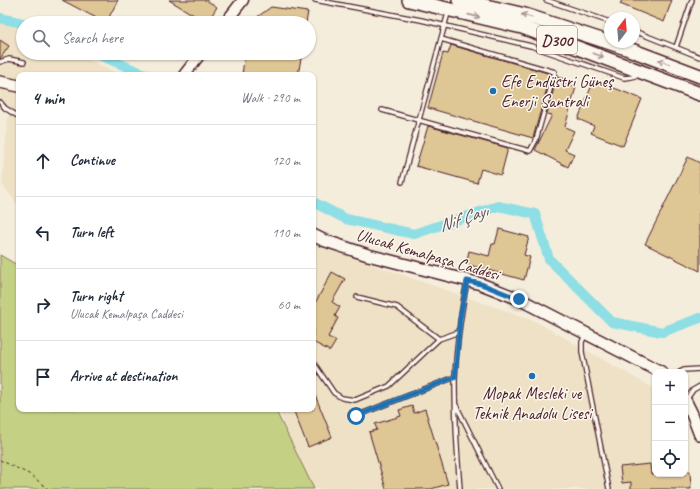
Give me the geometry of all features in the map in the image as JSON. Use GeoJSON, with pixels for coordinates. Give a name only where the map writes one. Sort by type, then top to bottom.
{"type":"FeatureCollection","features":[{"type":"Feature","properties":{"kind":"highway","name":"D300"},"geometry":{"type":"LineString","coordinates":[[459,0],[525,15],[626,48],[700,76]]}},
{"type":"Feature","properties":{"kind":"highway","name":"D300"},"geometry":{"type":"LineString","coordinates":[[410,1],[522,27],[700,94]]}},
{"type":"Feature","properties":{"kind":"main road"},"geometry":{"type":"LineString","coordinates":[[0,82],[16,85]]}},
{"type":"Feature","properties":{"kind":"main road","name":"Ulucak Kemalpaşa Caddesi"},"geometry":{"type":"LineString","coordinates":[[316,236],[368,255],[481,284],[519,299],[655,369]]}},
{"type":"Feature","properties":{"kind":"main road"},"geometry":{"type":"LineString","coordinates":[[688,405],[700,435]]}},
{"type":"Feature","properties":{"kind":"street"},"geometry":{"type":"LineString","coordinates":[[230,16],[243,0]]}},
{"type":"Feature","properties":{"kind":"street"},"geometry":{"type":"LineString","coordinates":[[186,72],[196,60]]}},
{"type":"Feature","properties":{"kind":"lane"},"geometry":{"type":"LineString","coordinates":[[315,0],[421,20],[531,46],[624,78],[637,76],[640,71]]}},
{"type":"Feature","properties":{"kind":"lane"},"geometry":{"type":"LineString","coordinates":[[546,0],[604,20]]}},
{"type":"Feature","properties":{"kind":"lane"},"geometry":{"type":"LineString","coordinates":[[676,47],[692,0]]}},
{"type":"Feature","properties":{"kind":"lane"},"geometry":{"type":"LineString","coordinates":[[402,182],[449,10]]}},
{"type":"Feature","properties":{"kind":"lane"},"geometry":{"type":"LineString","coordinates":[[640,33],[700,57]]}},
{"type":"Feature","properties":{"kind":"lane"},"geometry":{"type":"LineString","coordinates":[[382,110],[530,152],[536,140],[555,72],[441,39]]}},
{"type":"Feature","properties":{"kind":"lane"},"geometry":{"type":"LineString","coordinates":[[0,62],[9,59],[24,62]]}},
{"type":"Feature","properties":{"kind":"lane"},"geometry":{"type":"LineString","coordinates":[[0,102],[5,108],[16,115]]}},
{"type":"Feature","properties":{"kind":"lane"},"geometry":{"type":"LineString","coordinates":[[460,489],[457,449],[455,377],[460,319],[467,281]]}},
{"type":"Feature","properties":{"kind":"lane"},"geometry":{"type":"LineString","coordinates":[[357,297],[397,307],[439,339]]}},
{"type":"Feature","properties":{"kind":"lane"},"geometry":{"type":"LineString","coordinates":[[316,366],[334,393],[342,398],[355,400],[389,386],[439,339],[459,332]]}},
{"type":"Feature","properties":{"kind":"lane"},"geometry":{"type":"LineString","coordinates":[[586,334],[582,342],[582,352],[609,489]]}},
{"type":"Feature","properties":{"kind":"lane"},"geometry":{"type":"LineString","coordinates":[[688,370],[700,369]]}},
{"type":"Feature","properties":{"kind":"lane"},"geometry":{"type":"LineString","coordinates":[[356,416],[455,377]]}},
{"type":"Feature","properties":{"kind":"lane"},"geometry":{"type":"LineString","coordinates":[[688,397],[700,386]]}},
{"type":"Feature","properties":{"kind":"lane"},"geometry":{"type":"LineString","coordinates":[[456,404],[498,489]]}},
{"type":"Feature","properties":{"kind":"path"},"geometry":{"type":"LineString","coordinates":[[0,460],[31,475],[48,489]]}},
{"type":"Feature","properties":{"kind":"shaded area"},"geometry":{"type":"Polygon","coordinates":[[[0,15],[16,23],[16,60],[90,60],[114,72],[16,72],[16,203],[2,184],[9,106],[0,104],[0,15]]]}},
{"type":"Feature","properties":{"kind":"shaded area"},"geometry":{"type":"Polygon","coordinates":[[[316,245],[535,321],[652,387],[652,477],[661,477],[685,489],[310,489],[279,412],[316,412],[316,245]]]}},
{"type":"Feature","properties":{"kind":"green space"},"geometry":{"type":"Polygon","coordinates":[[[0,255],[16,264],[16,412],[276,412],[314,489],[0,489],[0,255]]]}},
{"type":"Feature","properties":{"kind":"building"},"geometry":{"type":"Polygon","coordinates":[[[62,0],[118,0],[110,16],[93,16],[62,0]]]}},
{"type":"Feature","properties":{"kind":"building"},"geometry":{"type":"Polygon","coordinates":[[[169,0],[206,0],[217,7],[211,16],[195,16],[169,0]]]}},
{"type":"Feature","properties":{"kind":"building"},"geometry":{"type":"Polygon","coordinates":[[[622,0],[672,0],[664,22],[620,4],[622,0]]]}},
{"type":"Feature","properties":{"kind":"building"},"geometry":{"type":"Polygon","coordinates":[[[271,7],[308,12],[307,16],[259,16],[271,7]]]}},
{"type":"Feature","properties":{"kind":"building"},"geometry":{"type":"Polygon","coordinates":[[[0,40],[9,46],[0,59],[0,40]]]}},
{"type":"Feature","properties":{"kind":"building","name":"Efe Endüstri Güneş Enerji Santrali"},"geometry":{"type":"Polygon","coordinates":[[[451,45],[551,74],[533,138],[428,108],[443,53],[448,54],[451,45]]]}},
{"type":"Feature","properties":{"kind":"building"},"geometry":{"type":"Polygon","coordinates":[[[244,60],[301,60],[299,72],[242,72],[244,60]]]}},
{"type":"Feature","properties":{"kind":"building"},"geometry":{"type":"Polygon","coordinates":[[[557,77],[565,79],[563,84],[576,87],[565,127],[574,131],[565,150],[574,154],[568,167],[535,150],[552,115],[547,114],[557,77]]]}},
{"type":"Feature","properties":{"kind":"building"},"geometry":{"type":"Polygon","coordinates":[[[594,80],[642,99],[623,146],[591,133],[594,126],[578,119],[594,80]]]}},
{"type":"Feature","properties":{"kind":"building"},"geometry":{"type":"Polygon","coordinates":[[[428,126],[508,148],[501,175],[481,169],[477,183],[416,166],[428,126]]]}},
{"type":"Feature","properties":{"kind":"building"},"geometry":{"type":"Polygon","coordinates":[[[688,157],[700,163],[700,271],[645,244],[688,157]]]}},
{"type":"Feature","properties":{"kind":"building"},"geometry":{"type":"Polygon","coordinates":[[[499,229],[529,237],[524,255],[530,257],[524,280],[466,264],[469,251],[489,256],[492,244],[495,244],[499,229]]]}},
{"type":"Feature","properties":{"kind":"building"},"geometry":{"type":"Polygon","coordinates":[[[332,272],[345,279],[332,302],[340,307],[335,316],[338,318],[328,337],[336,341],[330,351],[316,344],[316,301],[332,272]]]}},
{"type":"Feature","properties":{"kind":"building"},"geometry":{"type":"Polygon","coordinates":[[[316,397],[332,437],[308,447],[294,412],[316,412],[316,397]]]}},
{"type":"Feature","properties":{"kind":"building"},"geometry":{"type":"Polygon","coordinates":[[[412,406],[414,413],[425,409],[448,484],[431,489],[386,489],[369,432],[377,430],[375,424],[401,416],[399,410],[412,406]]]}},
{"type":"Feature","properties":{"kind":"building"},"geometry":{"type":"Polygon","coordinates":[[[650,464],[652,477],[688,477],[688,471],[690,471],[691,489],[631,489],[631,482],[622,483],[620,467],[650,464]]]}},
{"type":"Feature","properties":{"kind":"waterway","name":"Nif Çayı"},"geometry":{"type":"LineString","coordinates":[[0,18],[16,21]]}},
{"type":"Feature","properties":{"kind":"waterway","name":"Nif Çayı"},"geometry":{"type":"LineString","coordinates":[[111,60],[140,72]]}},
{"type":"Feature","properties":{"kind":"waterway","name":"Nif Çayı"},"geometry":{"type":"LineString","coordinates":[[316,204],[346,219],[414,234],[498,206],[535,214],[549,259],[612,322],[662,332],[700,318]]}},
{"type":"Feature","properties":{"kind":"place","name":"Efe Endüstri Güneş Enerji Santrali"},"geometry":{"type":"Point","coordinates":[493,91]}},
{"type":"Feature","properties":{"kind":"place","name":"Mopak Mesleki ve Teknik Anadolu Lisesi"},"geometry":{"type":"Point","coordinates":[532,376]}},
{"type":"Feature","properties":{"kind":"route"},"geometry":{"type":"LineString","coordinates":[[356,416],[455,377],[460,319],[467,281],[481,284],[519,299]]}}]}
